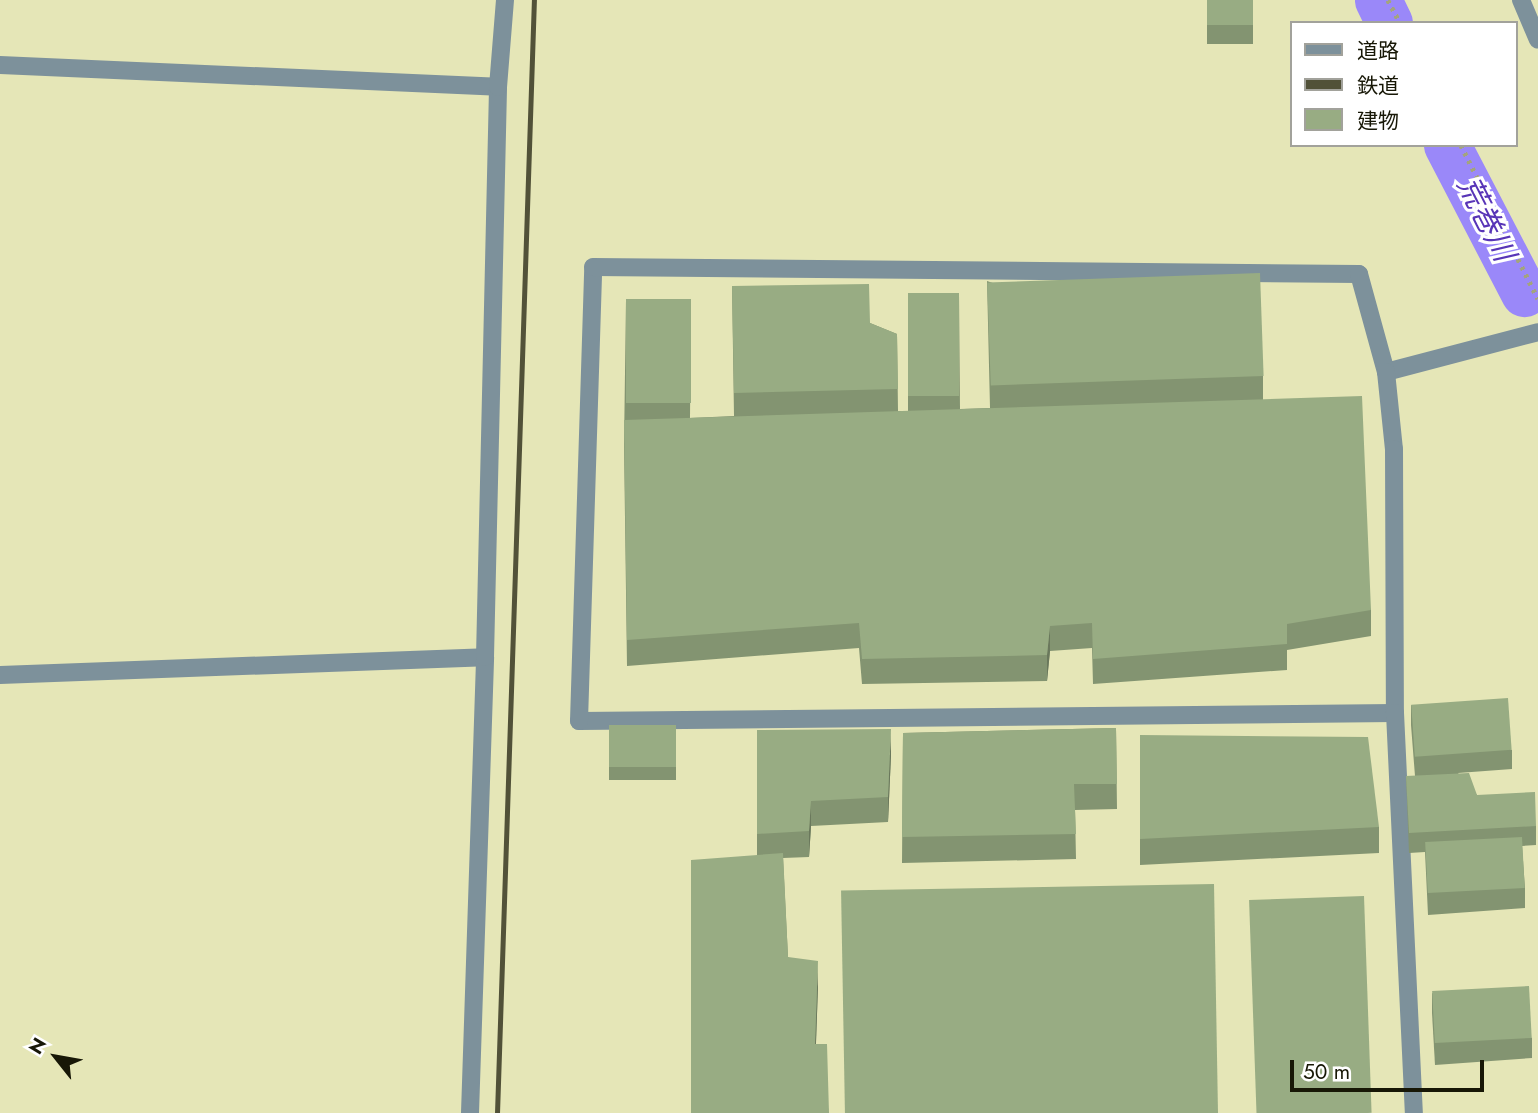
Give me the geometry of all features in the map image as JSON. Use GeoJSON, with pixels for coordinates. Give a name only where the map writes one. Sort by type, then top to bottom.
{"type":"FeatureCollection","features":[{"type":"Feature","properties":{"kind":"street"},"geometry":{"type":"LineString","coordinates":[[470,1113],[485,657],[498,87],[505,0]]}},
{"type":"Feature","properties":{"kind":"street"},"geometry":{"type":"LineString","coordinates":[[1521,0],[1538,40]]}},
{"type":"Feature","properties":{"kind":"street"},"geometry":{"type":"LineString","coordinates":[[0,65],[498,87]]}},
{"type":"Feature","properties":{"kind":"street"},"geometry":{"type":"LineString","coordinates":[[1395,713],[579,721],[593,267],[1359,274],[1386,372],[1394,449],[1395,713],[1414,1113]]}},
{"type":"Feature","properties":{"kind":"street"},"geometry":{"type":"LineString","coordinates":[[1386,372],[1531,334]]}},
{"type":"Feature","properties":{"kind":"street"},"geometry":{"type":"LineString","coordinates":[[0,675],[485,657]]}},
{"type":"Feature","properties":{"kind":"path"},"geometry":{"type":"LineString","coordinates":[[1388,0],[1398,21]]}},
{"type":"Feature","properties":{"kind":"path"},"geometry":{"type":"LineString","coordinates":[[1462,147],[1538,299]]}},
{"type":"Feature","properties":{"kind":"building"},"geometry":{"type":"Polygon","coordinates":[[[1207,0],[1253,0],[1253,25],[1207,25],[1207,0]]]}},
{"type":"Feature","properties":{"kind":"building"},"geometry":{"type":"Polygon","coordinates":[[[1260,273],[1264,376],[991,385],[987,283],[1260,273]]]}},
{"type":"Feature","properties":{"kind":"building"},"geometry":{"type":"Polygon","coordinates":[[[869,284],[870,323],[897,334],[898,389],[734,393],[732,286],[869,284]]]}},
{"type":"Feature","properties":{"kind":"building"},"geometry":{"type":"Polygon","coordinates":[[[908,293],[959,293],[959,396],[908,396],[908,293]]]}},
{"type":"Feature","properties":{"kind":"building"},"geometry":{"type":"Polygon","coordinates":[[[626,299],[691,299],[691,403],[626,403],[626,299]]]}},
{"type":"Feature","properties":{"kind":"building"},"geometry":{"type":"Polygon","coordinates":[[[1362,396],[1371,610],[1287,624],[1287,644],[1093,659],[1092,623],[1050,626],[1047,655],[862,659],[859,623],[627,640],[624,420],[1362,396]]]}},
{"type":"Feature","properties":{"kind":"building"},"geometry":{"type":"Polygon","coordinates":[[[1508,698],[1512,750],[1415,757],[1411,705],[1508,698]]]}},
{"type":"Feature","properties":{"kind":"building"},"geometry":{"type":"Polygon","coordinates":[[[609,725],[676,725],[676,767],[609,767],[609,725]]]}},
{"type":"Feature","properties":{"kind":"building"},"geometry":{"type":"Polygon","coordinates":[[[1116,728],[1117,784],[1074,784],[1076,834],[902,837],[903,733],[1116,728]]]}},
{"type":"Feature","properties":{"kind":"building"},"geometry":{"type":"Polygon","coordinates":[[[891,729],[888,797],[811,801],[809,831],[757,834],[757,730],[891,729]]]}},
{"type":"Feature","properties":{"kind":"building"},"geometry":{"type":"Polygon","coordinates":[[[1140,735],[1368,737],[1379,827],[1140,839],[1140,735]]]}},
{"type":"Feature","properties":{"kind":"building"},"geometry":{"type":"Polygon","coordinates":[[[1469,773],[1477,795],[1535,792],[1536,826],[1409,833],[1406,776],[1469,773]]]}},
{"type":"Feature","properties":{"kind":"building"},"geometry":{"type":"Polygon","coordinates":[[[1522,837],[1525,888],[1428,893],[1425,842],[1522,837]]]}},
{"type":"Feature","properties":{"kind":"building"},"geometry":{"type":"Polygon","coordinates":[[[783,853],[788,957],[818,961],[815,1044],[827,1044],[829,1113],[691,1113],[691,860],[783,853]]]}},
{"type":"Feature","properties":{"kind":"building"},"geometry":{"type":"Polygon","coordinates":[[[1214,884],[1218,1113],[845,1113],[841,891],[1214,884]]]}},
{"type":"Feature","properties":{"kind":"building"},"geometry":{"type":"Polygon","coordinates":[[[1364,896],[1372,1113],[1257,1113],[1249,900],[1364,896]]]}},
{"type":"Feature","properties":{"kind":"building"},"geometry":{"type":"Polygon","coordinates":[[[1529,986],[1532,1038],[1435,1043],[1432,991],[1529,986]]]}},
{"type":"Feature","properties":{"kind":"waterway","name":"荒巻川"},"geometry":{"type":"LineString","coordinates":[[1378,0],[1388,21]]}},
{"type":"Feature","properties":{"kind":"waterway","name":"荒巻川"},"geometry":{"type":"LineString","coordinates":[[1448,147],[1524,293]]}},
{"type":"Feature","properties":{"kind":"railway"},"geometry":{"type":"LineString","coordinates":[[497,1113],[534,0]]}}]}
